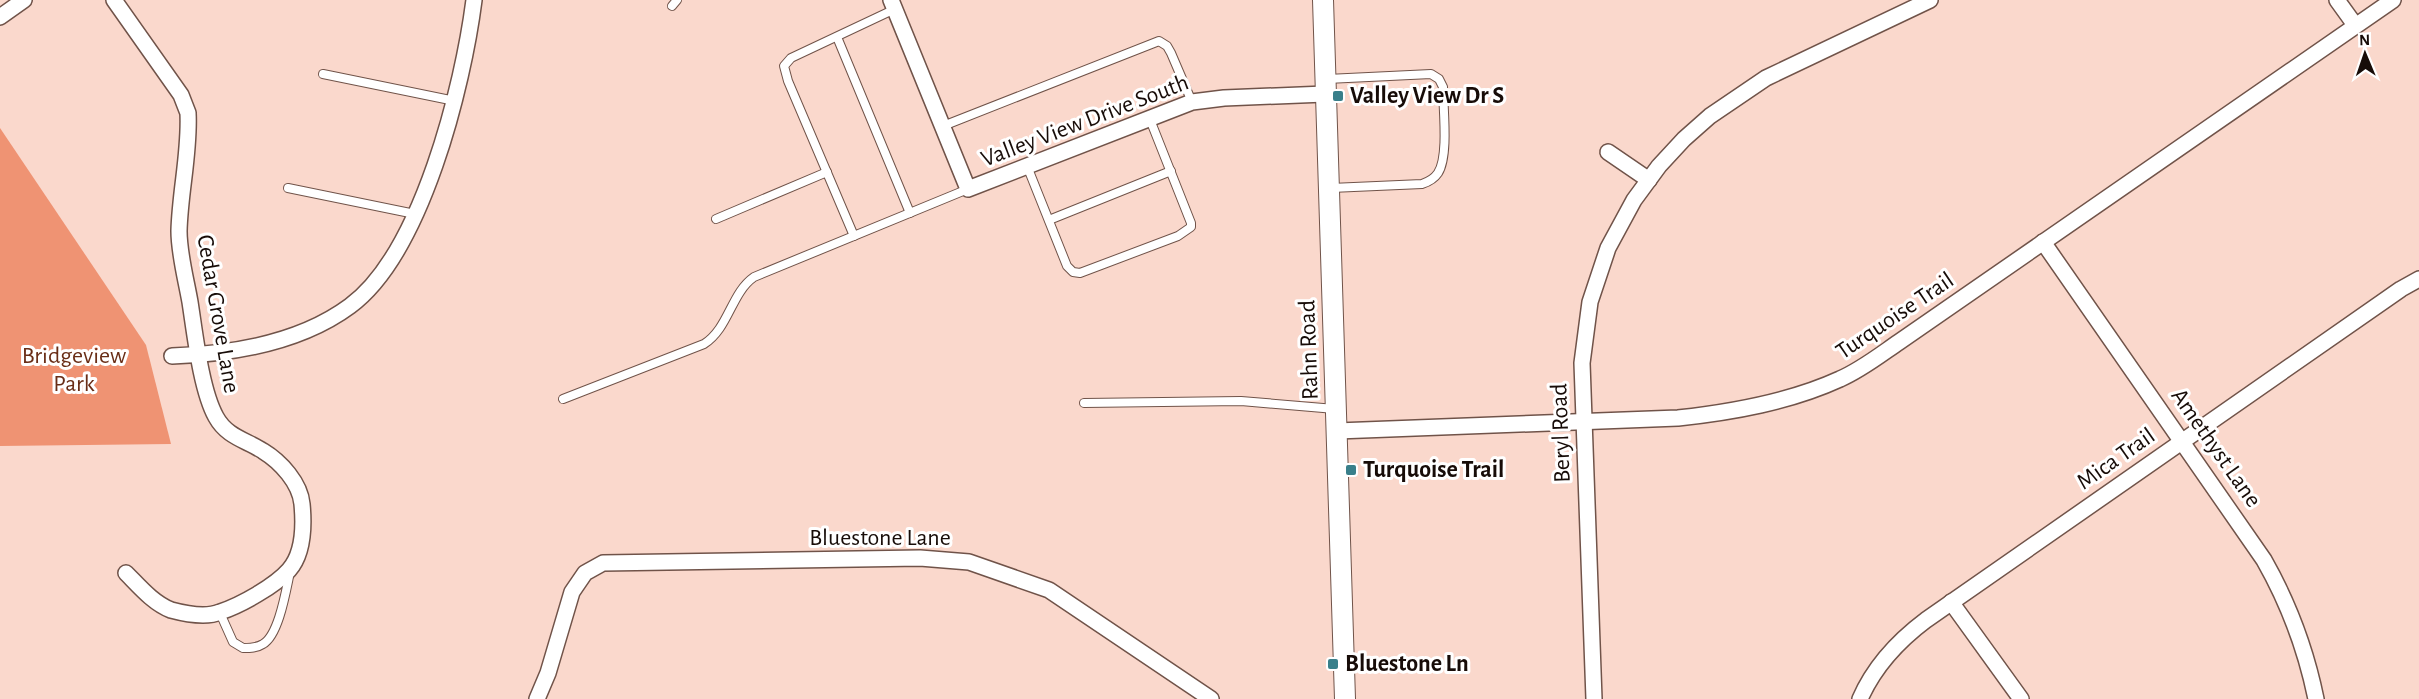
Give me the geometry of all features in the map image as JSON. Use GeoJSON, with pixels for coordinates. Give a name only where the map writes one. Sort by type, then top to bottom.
{"type":"FeatureCollection","features":[{"type":"Feature","properties":{"kind":"street"},"geometry":{"type":"LineString","coordinates":[[0,17],[24,0]]}},
{"type":"Feature","properties":{"kind":"street","name":"Cedar Grove Lane"},"geometry":{"type":"LineString","coordinates":[[114,0],[181,96],[188,113],[179,231],[199,355],[210,401],[216,417],[226,431],[263,450],[293,480],[302,501],[303,524],[300,548],[290,569],[265,589],[220,613],[196,614],[169,609],[156,602],[126,573]]}},
{"type":"Feature","properties":{"kind":"street"},"geometry":{"type":"LineString","coordinates":[[172,356],[242,349],[294,335],[350,306],[391,260],[415,214],[445,136],[464,64],[474,0]]}},
{"type":"Feature","properties":{"kind":"street","name":"Rahn Road"},"geometry":{"type":"LineString","coordinates":[[1323,0],[1345,699]]}},
{"type":"Feature","properties":{"kind":"street","name":"Beryl Road"},"geometry":{"type":"LineString","coordinates":[[1594,699],[1582,363],[1590,302],[1608,248],[1625,214],[1649,180],[1671,152],[1697,126],[1738,95],[1766,78],[1930,0]]}},
{"type":"Feature","properties":{"kind":"street"},"geometry":{"type":"LineString","coordinates":[[2337,0],[2355,25]]}},
{"type":"Feature","properties":{"kind":"street","name":"Turquoise Trail"},"geometry":{"type":"LineString","coordinates":[[1337,431],[1678,418],[1726,412],[1820,387],[1842,378],[1899,342],[2393,0]]}},
{"type":"Feature","properties":{"kind":"street"},"geometry":{"type":"LineString","coordinates":[[893,5],[968,189]]}},
{"type":"Feature","properties":{"kind":"street","name":"Valley View Drive South"},"geometry":{"type":"LineString","coordinates":[[968,189],[1192,102],[1325,86]]}},
{"type":"Feature","properties":{"kind":"street"},"geometry":{"type":"LineString","coordinates":[[1608,152],[1649,180]]}},
{"type":"Feature","properties":{"kind":"street","name":"Amethyst Lane"},"geometry":{"type":"LineString","coordinates":[[2043,242],[2246,531],[2272,575],[2298,634],[2316,699]]}},
{"type":"Feature","properties":{"kind":"street","name":"Mica Trail"},"geometry":{"type":"LineString","coordinates":[[1860,699],[1872,677],[1899,643],[1951,602],[2394,293],[2419,279]]}},
{"type":"Feature","properties":{"kind":"street","name":"Bluestone Lane"},"geometry":{"type":"LineString","coordinates":[[537,699],[548,673],[572,592],[585,573],[603,563],[920,558],[969,562],[1049,590],[1212,699]]}},
{"type":"Feature","properties":{"kind":"street"},"geometry":{"type":"LineString","coordinates":[[1951,602],[2021,699]]}},
{"type":"Feature","properties":{"kind":"lane"},"geometry":{"type":"LineString","coordinates":[[854,236],[788,81],[784,66],[791,58],[837,37],[893,5]]}},
{"type":"Feature","properties":{"kind":"lane"},"geometry":{"type":"LineString","coordinates":[[837,37],[910,213]]}},
{"type":"Feature","properties":{"kind":"lane"},"geometry":{"type":"LineString","coordinates":[[943,126],[1159,41],[1167,46],[1171,53],[1192,102]]}},
{"type":"Feature","properties":{"kind":"lane"},"geometry":{"type":"LineString","coordinates":[[323,74],[455,101]]}},
{"type":"Feature","properties":{"kind":"lane"},"geometry":{"type":"LineString","coordinates":[[1325,86],[1431,74],[1439,79],[1443,87],[1443,158],[1438,172],[1431,180],[1422,184],[1329,188]]}},
{"type":"Feature","properties":{"kind":"lane"},"geometry":{"type":"LineString","coordinates":[[1027,166],[1067,266],[1076,274],[1178,236],[1191,225],[1149,117]]}},
{"type":"Feature","properties":{"kind":"lane"},"geometry":{"type":"LineString","coordinates":[[1049,220],[1171,171]]}},
{"type":"Feature","properties":{"kind":"lane"},"geometry":{"type":"LineString","coordinates":[[717,219],[827,172]]}},
{"type":"Feature","properties":{"kind":"lane"},"geometry":{"type":"LineString","coordinates":[[288,188],[415,214]]}},
{"type":"Feature","properties":{"kind":"lane"},"geometry":{"type":"LineString","coordinates":[[563,399],[704,344],[718,330],[748,280],[968,189]]}},
{"type":"Feature","properties":{"kind":"lane"},"geometry":{"type":"LineString","coordinates":[[1084,402],[1241,401],[1336,410]]}},
{"type":"Feature","properties":{"kind":"lane"},"geometry":{"type":"LineString","coordinates":[[220,613],[233,642],[243,648],[263,644],[270,638],[283,603],[290,569]]}},
{"type":"Feature","properties":{"kind":"green space","name":"Bridgeview Park"},"geometry":{"type":"Polygon","coordinates":[[[0,128],[146,345],[171,444],[0,446],[0,128]]]}},
{"type":"Feature","properties":{"kind":"place","name":"Valley View Dr S"},"geometry":{"type":"Point","coordinates":[1338,96]}},
{"type":"Feature","properties":{"kind":"place","name":"Turquoise Trail"},"geometry":{"type":"Point","coordinates":[1351,470]}},
{"type":"Feature","properties":{"kind":"place","name":"Bluestone Ln"},"geometry":{"type":"Point","coordinates":[1333,664]}}]}
